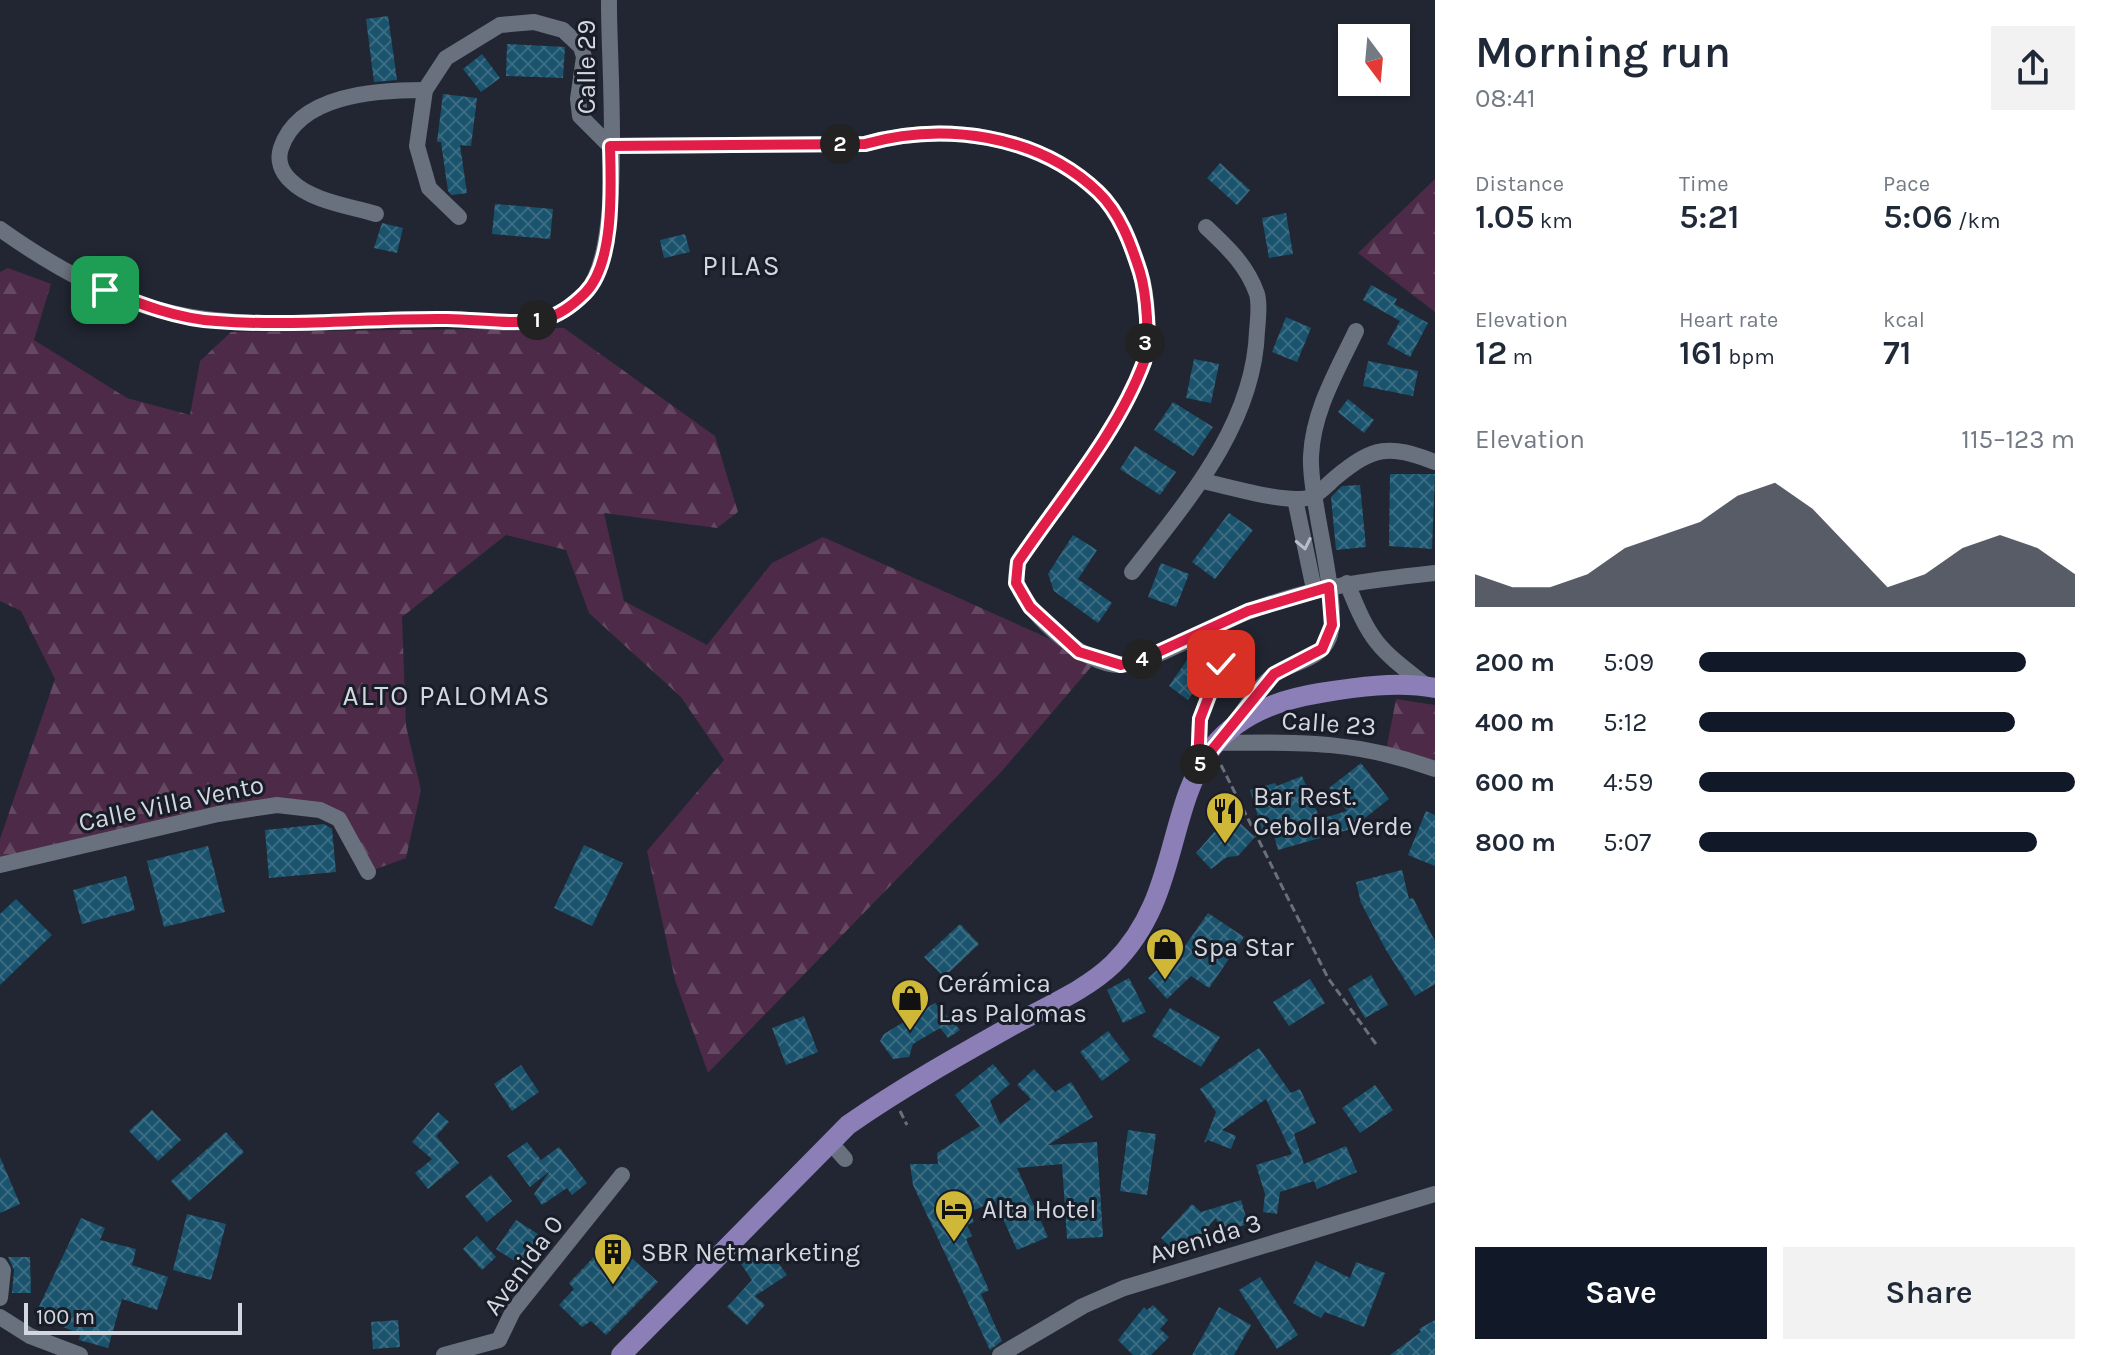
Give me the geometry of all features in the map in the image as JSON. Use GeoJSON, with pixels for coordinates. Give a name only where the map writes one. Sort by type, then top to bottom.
{"type":"FeatureCollection","features":[{"type":"Feature","properties":{"kind":"main road"},"geometry":{"type":"LineString","coordinates":[[621,1355],[848,1125],[891,1095],[1072,992],[1111,966],[1136,938],[1152,908],[1181,806],[1198,767],[1236,722],[1260,709],[1306,695],[1363,687],[1432,687]]}},
{"type":"Feature","properties":{"kind":"street","name":"Calle 29"},"geometry":{"type":"LineString","coordinates":[[0,229],[30,250],[105,290],[150,308],[214,321],[450,319],[512,323],[545,319],[563,311],[587,291],[597,274],[607,236],[609,0]]}},
{"type":"Feature","properties":{"kind":"street"},"geometry":{"type":"LineString","coordinates":[[459,217],[429,188],[417,146],[425,90],[446,58],[500,25],[534,22],[563,30],[581,47],[584,57],[580,116],[610,146],[865,144],[894,136],[921,134],[993,137],[1047,156],[1099,193],[1128,235],[1146,291],[1145,359],[1117,416],[1018,562],[1016,583],[1030,607],[1079,652],[1121,665],[1141,660],[1248,611],[1321,588],[1435,573]]}},
{"type":"Feature","properties":{"kind":"street"},"geometry":{"type":"LineString","coordinates":[[376,214],[307,192],[291,182],[282,171],[279,155],[284,138],[290,127],[304,115],[348,98],[393,90],[425,90]]}},
{"type":"Feature","properties":{"kind":"street"},"geometry":{"type":"LineString","coordinates":[[1132,572],[1202,481],[1237,416],[1252,369],[1258,298],[1243,263],[1206,227]]}},
{"type":"Feature","properties":{"kind":"street"},"geometry":{"type":"LineString","coordinates":[[1321,588],[1313,496],[1313,431],[1321,404],[1356,331]]}},
{"type":"Feature","properties":{"kind":"street"},"geometry":{"type":"LineString","coordinates":[[1202,481],[1295,499],[1313,496],[1374,452],[1394,448],[1435,462]]}},
{"type":"Feature","properties":{"kind":"street"},"geometry":{"type":"LineString","coordinates":[[1236,722],[1274,674],[1322,649],[1332,625],[1295,499]]}},
{"type":"Feature","properties":{"kind":"street"},"geometry":{"type":"LineString","coordinates":[[1347,583],[1374,643],[1432,687]]}},
{"type":"Feature","properties":{"kind":"street"},"geometry":{"type":"LineString","coordinates":[[1198,767],[1200,719],[1221,664]]}},
{"type":"Feature","properties":{"kind":"street","name":"Calle 23"},"geometry":{"type":"LineString","coordinates":[[1214,746],[1315,742],[1386,751],[1435,769]]}},
{"type":"Feature","properties":{"kind":"street","name":"Calle Villa Vento"},"geometry":{"type":"LineString","coordinates":[[0,865],[218,814],[277,805],[320,810],[339,819],[368,872]]}},
{"type":"Feature","properties":{"kind":"street"},"geometry":{"type":"LineString","coordinates":[[830,1142],[845,1159]]}},
{"type":"Feature","properties":{"kind":"street","name":"Avenida 0"},"geometry":{"type":"LineString","coordinates":[[444,1355],[500,1348],[513,1311],[622,1175]]}},
{"type":"Feature","properties":{"kind":"street","name":"Avenida 3"},"geometry":{"type":"LineString","coordinates":[[1000,1355],[1083,1306],[1124,1288],[1435,1194]]}},
{"type":"Feature","properties":{"kind":"street"},"geometry":{"type":"LineString","coordinates":[[0,1265],[3,1270],[0,1298]]}},
{"type":"Feature","properties":{"kind":"street"},"geometry":{"type":"LineString","coordinates":[[0,1317],[30,1336],[80,1355]]}},
{"type":"Feature","properties":{"kind":"path"},"geometry":{"type":"LineString","coordinates":[[1214,746],[1328,978],[1376,1044]]}},
{"type":"Feature","properties":{"kind":"path"},"geometry":{"type":"LineString","coordinates":[[904,1118],[907,1125]]}},
{"type":"Feature","properties":{"kind":"green space"},"geometry":{"type":"Polygon","coordinates":[[[1435,179],[1435,312],[1358,253],[1435,179]]]}},
{"type":"Feature","properties":{"kind":"green space"},"geometry":{"type":"Polygon","coordinates":[[[8,268],[51,284],[34,340],[127,398],[190,415],[200,361],[231,332],[564,328],[715,436],[738,512],[717,528],[604,513],[624,601],[707,645],[772,563],[823,537],[1097,660],[1002,771],[708,1073],[675,980],[647,851],[724,760],[681,697],[589,613],[566,550],[506,535],[402,617],[406,726],[421,790],[406,858],[368,872],[339,819],[277,805],[0,865],[0,839],[55,679],[21,611],[0,601],[0,272],[8,268]]]}},
{"type":"Feature","properties":{"kind":"green space"},"geometry":{"type":"Polygon","coordinates":[[[1396,699],[1435,705],[1435,769],[1386,751],[1396,699]]]}},
{"type":"Feature","properties":{"kind":"building"},"geometry":{"type":"Polygon","coordinates":[[[388,16],[397,80],[374,82],[366,19],[388,16]]]}},
{"type":"Feature","properties":{"kind":"building"},"geometry":{"type":"Polygon","coordinates":[[[507,44],[565,47],[563,78],[506,76],[507,44]]]}},
{"type":"Feature","properties":{"kind":"building"},"geometry":{"type":"Polygon","coordinates":[[[482,54],[500,78],[481,92],[463,69],[482,54]]]}},
{"type":"Feature","properties":{"kind":"building"},"geometry":{"type":"Polygon","coordinates":[[[443,94],[477,98],[471,146],[460,145],[467,193],[452,195],[448,191],[441,142],[437,142],[443,94]]]}},
{"type":"Feature","properties":{"kind":"building"},"geometry":{"type":"Polygon","coordinates":[[[1220,163],[1250,190],[1237,205],[1207,178],[1220,163]]]}},
{"type":"Feature","properties":{"kind":"building"},"geometry":{"type":"Polygon","coordinates":[[[495,204],[553,209],[550,239],[492,234],[495,204]]]}},
{"type":"Feature","properties":{"kind":"building"},"geometry":{"type":"Polygon","coordinates":[[[1286,213],[1293,254],[1269,258],[1262,218],[1286,213]]]}},
{"type":"Feature","properties":{"kind":"building"},"geometry":{"type":"Polygon","coordinates":[[[382,223],[403,228],[397,253],[374,248],[382,223]]]}},
{"type":"Feature","properties":{"kind":"building"},"geometry":{"type":"Polygon","coordinates":[[[685,234],[690,252],[664,258],[660,240],[685,234]]]}},
{"type":"Feature","properties":{"kind":"building"},"geometry":{"type":"Polygon","coordinates":[[[1371,285],[1397,299],[1394,304],[1428,323],[1410,357],[1387,344],[1400,321],[1363,300],[1371,285]]]}},
{"type":"Feature","properties":{"kind":"building"},"geometry":{"type":"Polygon","coordinates":[[[1286,317],[1311,328],[1297,362],[1272,352],[1286,317]]]}},
{"type":"Feature","properties":{"kind":"building"},"geometry":{"type":"Polygon","coordinates":[[[1194,359],[1219,364],[1211,403],[1186,398],[1194,359]]]}},
{"type":"Feature","properties":{"kind":"building"},"geometry":{"type":"Polygon","coordinates":[[[1368,361],[1418,371],[1413,396],[1363,386],[1368,361]]]}},
{"type":"Feature","properties":{"kind":"building"},"geometry":{"type":"Polygon","coordinates":[[[1348,399],[1374,420],[1364,433],[1338,412],[1348,399]]]}},
{"type":"Feature","properties":{"kind":"building"},"geometry":{"type":"Polygon","coordinates":[[[1173,402],[1213,427],[1193,456],[1154,430],[1173,402]]]}},
{"type":"Feature","properties":{"kind":"building"},"geometry":{"type":"Polygon","coordinates":[[[1135,446],[1176,472],[1160,495],[1120,469],[1135,446]]]}},
{"type":"Feature","properties":{"kind":"building"},"geometry":{"type":"Polygon","coordinates":[[[1390,474],[1435,474],[1432,549],[1389,546],[1390,474]]]}},
{"type":"Feature","properties":{"kind":"building"},"geometry":{"type":"Polygon","coordinates":[[[1360,485],[1366,547],[1336,550],[1331,497],[1342,486],[1360,485]]]}},
{"type":"Feature","properties":{"kind":"building"},"geometry":{"type":"Polygon","coordinates":[[[1229,513],[1253,530],[1215,579],[1192,562],[1229,513]]]}},
{"type":"Feature","properties":{"kind":"building"},"geometry":{"type":"Polygon","coordinates":[[[1073,535],[1097,550],[1078,579],[1112,603],[1098,623],[1054,591],[1048,574],[1073,535]]]}},
{"type":"Feature","properties":{"kind":"building"},"geometry":{"type":"Polygon","coordinates":[[[1161,563],[1189,574],[1176,607],[1148,597],[1161,563]]]}},
{"type":"Feature","properties":{"kind":"building"},"geometry":{"type":"Polygon","coordinates":[[[1189,657],[1207,670],[1188,700],[1169,686],[1189,657]]]}},
{"type":"Feature","properties":{"kind":"building"},"geometry":{"type":"Polygon","coordinates":[[[1361,763],[1389,799],[1351,829],[1278,850],[1270,821],[1262,830],[1250,790],[1275,783],[1277,786],[1302,776],[1320,819],[1347,811],[1329,788],[1361,763]]]}},
{"type":"Feature","properties":{"kind":"building"},"geometry":{"type":"Polygon","coordinates":[[[1426,811],[1435,815],[1435,866],[1408,855],[1426,811]]]}},
{"type":"Feature","properties":{"kind":"building","name":"Bar Rest. Cebolla Verde"},"geometry":{"type":"Polygon","coordinates":[[[1230,814],[1255,837],[1238,856],[1227,857],[1211,869],[1196,853],[1230,814]]]}},
{"type":"Feature","properties":{"kind":"building"},"geometry":{"type":"Polygon","coordinates":[[[324,824],[332,829],[336,872],[269,878],[265,830],[324,824]]]}},
{"type":"Feature","properties":{"kind":"building"},"geometry":{"type":"Polygon","coordinates":[[[584,845],[623,863],[592,926],[554,908],[584,845]]]}},
{"type":"Feature","properties":{"kind":"building"},"geometry":{"type":"Polygon","coordinates":[[[208,846],[225,912],[164,927],[147,861],[208,846]]]}},
{"type":"Feature","properties":{"kind":"building"},"geometry":{"type":"Polygon","coordinates":[[[1402,870],[1409,899],[1413,898],[1435,941],[1435,984],[1415,996],[1361,903],[1356,882],[1402,870]]]}},
{"type":"Feature","properties":{"kind":"building"},"geometry":{"type":"Polygon","coordinates":[[[126,876],[135,910],[82,924],[73,890],[126,876]]]}},
{"type":"Feature","properties":{"kind":"building"},"geometry":{"type":"Polygon","coordinates":[[[16,899],[52,935],[0,985],[0,914],[16,899]]]}},
{"type":"Feature","properties":{"kind":"building"},"geometry":{"type":"Polygon","coordinates":[[[1208,913],[1244,937],[1209,988],[1191,976],[1167,999],[1148,978],[1164,964],[1169,969],[1208,913]]]}},
{"type":"Feature","properties":{"kind":"building"},"geometry":{"type":"Polygon","coordinates":[[[960,924],[979,944],[944,977],[924,957],[960,924]]]}},
{"type":"Feature","properties":{"kind":"building"},"geometry":{"type":"Polygon","coordinates":[[[1371,975],[1388,1005],[1365,1018],[1348,989],[1371,975]]]}},
{"type":"Feature","properties":{"kind":"building"},"geometry":{"type":"Polygon","coordinates":[[[1129,978],[1146,1012],[1123,1023],[1107,990],[1129,978]]]}},
{"type":"Feature","properties":{"kind":"building"},"geometry":{"type":"Polygon","coordinates":[[[1310,979],[1325,1003],[1289,1026],[1273,1002],[1310,979]]]}},
{"type":"Feature","properties":{"kind":"building","name":"Cerámica Las Palomas"},"geometry":{"type":"Polygon","coordinates":[[[935,1003],[960,1030],[948,1038],[940,1028],[913,1044],[909,1057],[893,1059],[880,1041],[884,1034],[935,1003]]]}},
{"type":"Feature","properties":{"kind":"building"},"geometry":{"type":"Polygon","coordinates":[[[1170,1008],[1220,1037],[1201,1067],[1152,1036],[1170,1008]]]}},
{"type":"Feature","properties":{"kind":"building"},"geometry":{"type":"Polygon","coordinates":[[[804,1016],[818,1052],[786,1065],[772,1028],[804,1016]]]}},
{"type":"Feature","properties":{"kind":"building"},"geometry":{"type":"Polygon","coordinates":[[[1108,1031],[1130,1060],[1102,1081],[1080,1052],[1108,1031]]]}},
{"type":"Feature","properties":{"kind":"building"},"geometry":{"type":"Polygon","coordinates":[[[1259,1048],[1291,1093],[1300,1089],[1316,1123],[1294,1134],[1304,1164],[1346,1146],[1357,1172],[1317,1189],[1314,1181],[1280,1192],[1277,1214],[1263,1212],[1265,1194],[1256,1165],[1292,1154],[1266,1099],[1222,1130],[1236,1136],[1231,1149],[1208,1140],[1204,1143],[1216,1112],[1200,1089],[1259,1048]]]}},
{"type":"Feature","properties":{"kind":"building"},"geometry":{"type":"Polygon","coordinates":[[[993,1064],[1010,1084],[990,1101],[1000,1124],[1031,1099],[1017,1085],[1034,1069],[1055,1092],[1071,1082],[1093,1117],[1048,1145],[1097,1142],[1103,1237],[1067,1239],[1062,1164],[1017,1168],[1048,1237],[1017,1250],[995,1201],[970,1212],[974,1222],[967,1225],[972,1236],[966,1239],[989,1290],[981,1294],[1002,1341],[990,1350],[913,1185],[910,1164],[938,1164],[937,1153],[980,1126],[955,1095],[993,1064]]]}},
{"type":"Feature","properties":{"kind":"building"},"geometry":{"type":"Polygon","coordinates":[[[521,1065],[539,1092],[512,1111],[494,1084],[521,1065]]]}},
{"type":"Feature","properties":{"kind":"building"},"geometry":{"type":"Polygon","coordinates":[[[1375,1085],[1393,1110],[1360,1133],[1342,1108],[1375,1085]]]}},
{"type":"Feature","properties":{"kind":"building"},"geometry":{"type":"Polygon","coordinates":[[[152,1110],[181,1140],[158,1161],[129,1131],[152,1110]]]}},
{"type":"Feature","properties":{"kind":"building"},"geometry":{"type":"Polygon","coordinates":[[[438,1112],[449,1122],[436,1136],[459,1163],[428,1189],[415,1173],[432,1159],[412,1142],[438,1112]]]}},
{"type":"Feature","properties":{"kind":"building"},"geometry":{"type":"Polygon","coordinates":[[[1128,1130],[1156,1134],[1147,1195],[1120,1191],[1128,1130]]]}},
{"type":"Feature","properties":{"kind":"building"},"geometry":{"type":"Polygon","coordinates":[[[226,1132],[244,1152],[189,1201],[171,1181],[226,1132]]]}},
{"type":"Feature","properties":{"kind":"building"},"geometry":{"type":"Polygon","coordinates":[[[527,1142],[541,1160],[559,1147],[587,1183],[572,1195],[567,1188],[542,1205],[534,1194],[550,1171],[530,1187],[507,1156],[527,1142]]]}},
{"type":"Feature","properties":{"kind":"building"},"geometry":{"type":"Polygon","coordinates":[[[0,1157],[20,1204],[0,1213],[0,1157]]]}},
{"type":"Feature","properties":{"kind":"building"},"geometry":{"type":"Polygon","coordinates":[[[491,1175],[512,1201],[487,1222],[465,1196],[491,1175]]]}},
{"type":"Feature","properties":{"kind":"building"},"geometry":{"type":"Polygon","coordinates":[[[1241,1200],[1248,1224],[1220,1232],[1216,1218],[1181,1257],[1161,1238],[1192,1204],[1201,1212],[1241,1200]]]}},
{"type":"Feature","properties":{"kind":"building"},"geometry":{"type":"Polygon","coordinates":[[[187,1214],[226,1224],[211,1280],[173,1270],[187,1214]]]}},
{"type":"Feature","properties":{"kind":"building"},"geometry":{"type":"Polygon","coordinates":[[[81,1218],[105,1228],[100,1240],[136,1249],[132,1265],[168,1277],[157,1310],[122,1299],[108,1348],[79,1340],[80,1334],[35,1315],[81,1218]]]}},
{"type":"Feature","properties":{"kind":"building"},"geometry":{"type":"Polygon","coordinates":[[[516,1220],[541,1236],[521,1265],[496,1249],[516,1220]]]}},
{"type":"Feature","properties":{"kind":"building"},"geometry":{"type":"Polygon","coordinates":[[[477,1236],[496,1257],[482,1270],[463,1249],[477,1236]]]}},
{"type":"Feature","properties":{"kind":"building","name":"SBR Netmarketing"},"geometry":{"type":"Polygon","coordinates":[[[611,1239],[658,1282],[606,1335],[591,1321],[582,1327],[559,1305],[574,1289],[569,1283],[611,1239]]]}},
{"type":"Feature","properties":{"kind":"building"},"geometry":{"type":"Polygon","coordinates":[[[767,1247],[787,1275],[755,1296],[765,1305],[747,1325],[727,1307],[752,1280],[741,1264],[767,1247]]]}},
{"type":"Feature","properties":{"kind":"building"},"geometry":{"type":"Polygon","coordinates":[[[8,1257],[30,1257],[31,1293],[12,1293],[14,1270],[8,1257]]]}},
{"type":"Feature","properties":{"kind":"building"},"geometry":{"type":"Polygon","coordinates":[[[1316,1261],[1350,1278],[1356,1262],[1385,1273],[1364,1327],[1325,1312],[1321,1318],[1293,1303],[1316,1261]]]}},
{"type":"Feature","properties":{"kind":"building"},"geometry":{"type":"Polygon","coordinates":[[[1260,1277],[1298,1335],[1277,1349],[1239,1290],[1260,1277]]]}},
{"type":"Feature","properties":{"kind":"building"},"geometry":{"type":"Polygon","coordinates":[[[1153,1305],[1168,1320],[1160,1329],[1169,1337],[1151,1355],[1133,1355],[1118,1340],[1144,1307],[1147,1310],[1153,1305]]]}},
{"type":"Feature","properties":{"kind":"building"},"geometry":{"type":"Polygon","coordinates":[[[1219,1307],[1251,1325],[1234,1355],[1192,1355],[1219,1307]]]}},
{"type":"Feature","properties":{"kind":"building"},"geometry":{"type":"Polygon","coordinates":[[[398,1320],[400,1347],[373,1349],[371,1322],[398,1320]]]}},
{"type":"Feature","properties":{"kind":"building"},"geometry":{"type":"Polygon","coordinates":[[[1435,1320],[1435,1355],[1390,1355],[1421,1332],[1419,1329],[1435,1320]]]}},
{"type":"Feature","properties":{"kind":"place","name":"Bar Rest. Cebolla Verde"},"geometry":{"type":"Point","coordinates":[1225,845]}},
{"type":"Feature","properties":{"kind":"place","name":"Spa Star"},"geometry":{"type":"Point","coordinates":[1165,981]}},
{"type":"Feature","properties":{"kind":"place","name":"Cerámica Las Palomas"},"geometry":{"type":"Point","coordinates":[910,1032]}},
{"type":"Feature","properties":{"kind":"place","name":"Alta Hotel"},"geometry":{"type":"Point","coordinates":[954,1243]}},
{"type":"Feature","properties":{"kind":"place","name":"SBR Netmarketing"},"geometry":{"type":"Point","coordinates":[613,1286]}},
{"type":"Feature","properties":{"kind":"district","name":"PILAS"},"geometry":{"type":"Point","coordinates":[742,265]}},
{"type":"Feature","properties":{"kind":"district","name":"ALTO PALOMAS"},"geometry":{"type":"Point","coordinates":[447,695]}},
{"type":"Feature","properties":{"kind":"route"},"geometry":{"type":"LineString","coordinates":[[105,290],[150,308],[214,321],[450,319],[512,323],[545,319],[563,311],[587,291],[597,274],[607,236],[611,193],[610,146],[865,144],[894,136],[921,134],[993,137],[1047,156],[1099,193],[1128,235],[1146,291],[1145,359],[1117,416],[1018,562],[1016,583],[1030,607],[1079,652],[1121,665],[1141,660],[1248,611],[1329,587],[1332,625],[1322,649],[1274,674],[1198,767],[1200,719],[1221,664]]}}]}
